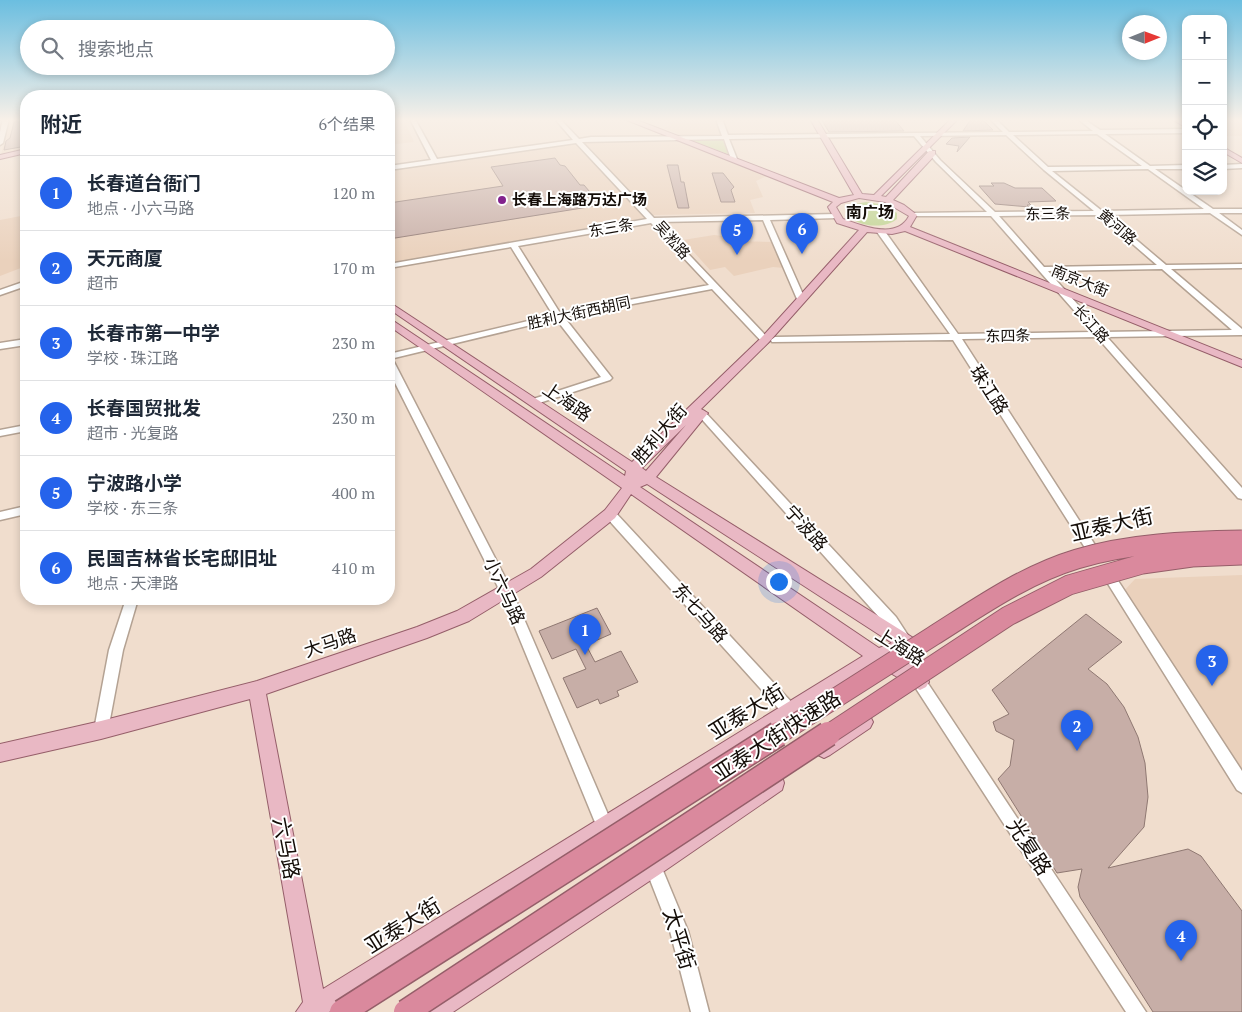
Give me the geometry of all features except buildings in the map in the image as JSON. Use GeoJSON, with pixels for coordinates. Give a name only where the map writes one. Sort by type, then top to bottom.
{"type":"FeatureCollection","features":[{"type":"Feature","properties":{"kind":"highway","name":"亚泰大街快速路"},"geometry":{"type":"LineString","coordinates":[[342,1012],[952,624],[1026,579],[1065,564],[1109,551],[1170,542],[1242,540]]}},
{"type":"Feature","properties":{"kind":"highway","name":"亚泰大街快速路"},"geometry":{"type":"LineString","coordinates":[[406,1012],[986,630],[1046,594],[1082,579],[1159,561],[1242,555]]}},
{"type":"Feature","properties":{"kind":"main road"},"geometry":{"type":"LineString","coordinates":[[752,166],[838,201]]}},
{"type":"Feature","properties":{"kind":"main road"},"geometry":{"type":"LineString","coordinates":[[842,166],[859,196]]}},
{"type":"Feature","properties":{"kind":"main road"},"geometry":{"type":"LineString","coordinates":[[876,197],[911,166]]}},
{"type":"Feature","properties":{"kind":"main road"},"geometry":{"type":"LineString","coordinates":[[888,200],[916,166]]}},
{"type":"Feature","properties":{"kind":"main road"},"geometry":{"type":"LineString","coordinates":[[859,196],[876,197],[904,207],[913,215],[911,223],[905,228],[872,231],[840,221],[832,207],[838,201],[859,196]]}},
{"type":"Feature","properties":{"kind":"main road","name":"南京大街"},"geometry":{"type":"LineString","coordinates":[[905,228],[1242,364]]}},
{"type":"Feature","properties":{"kind":"main road","name":"胜利大街"},"geometry":{"type":"LineString","coordinates":[[630,486],[633,469],[770,340],[801,299],[872,231]]}},
{"type":"Feature","properties":{"kind":"main road","name":"胜利大街"},"geometry":{"type":"LineString","coordinates":[[630,486],[648,478],[701,413],[872,231]]}},
{"type":"Feature","properties":{"kind":"main road","name":"上海路"},"geometry":{"type":"LineString","coordinates":[[395,309],[633,469],[908,645],[920,683]]}},
{"type":"Feature","properties":{"kind":"main road","name":"上海路"},"geometry":{"type":"LineString","coordinates":[[395,325],[877,656],[920,683]]}},
{"type":"Feature","properties":{"kind":"main road","name":"大马路"},"geometry":{"type":"LineString","coordinates":[[0,753],[101,730],[257,689],[421,633],[463,616],[536,573],[610,514],[630,486]]}},
{"type":"Feature","properties":{"kind":"main road","name":"亚泰大街"},"geometry":{"type":"LineString","coordinates":[[313,1011],[877,656],[908,645],[1012,582],[1052,563],[1093,550],[1139,539],[1170,535],[1242,533]]}},
{"type":"Feature","properties":{"kind":"main road"},"geometry":{"type":"LineString","coordinates":[[433,1012],[653,867],[1030,607],[1084,583],[1109,576],[1185,562],[1242,560]]}},
{"type":"Feature","properties":{"kind":"main road","name":"六马路"},"geometry":{"type":"LineString","coordinates":[[257,689],[313,1011]]}},
{"type":"Feature","properties":{"kind":"street","name":"吴淞路"},"geometry":{"type":"LineString","coordinates":[[602,166],[714,286],[770,340]]}},
{"type":"Feature","properties":{"kind":"street","name":"长江路"},"geometry":{"type":"LineString","coordinates":[[945,166],[993,214],[1042,268],[1242,495]]}},
{"type":"Feature","properties":{"kind":"street","name":"黄河路"},"geometry":{"type":"LineString","coordinates":[[1043,166],[1101,213],[1241,333]]}},
{"type":"Feature","properties":{"kind":"street"},"geometry":{"type":"LineString","coordinates":[[1144,166],[1242,233]]}},
{"type":"Feature","properties":{"kind":"street"},"geometry":{"type":"LineString","coordinates":[[1046,169],[1182,167]]}},
{"type":"Feature","properties":{"kind":"street","name":"东三条"},"geometry":{"type":"LineString","coordinates":[[913,215],[1242,211]]}},
{"type":"Feature","properties":{"kind":"street","name":"东三条"},"geometry":{"type":"LineString","coordinates":[[395,265],[654,220],[836,216]]}},
{"type":"Feature","properties":{"kind":"street"},"geometry":{"type":"LineString","coordinates":[[766,218],[801,299]]}},
{"type":"Feature","properties":{"kind":"street","name":"珠江路"},"geometry":{"type":"LineString","coordinates":[[872,231],[956,337],[1093,550]]}},
{"type":"Feature","properties":{"kind":"street"},"geometry":{"type":"LineString","coordinates":[[513,244],[558,316],[607,378],[533,402]]}},
{"type":"Feature","properties":{"kind":"street"},"geometry":{"type":"LineString","coordinates":[[1042,268],[1242,266]]}},
{"type":"Feature","properties":{"kind":"street"},"geometry":{"type":"LineString","coordinates":[[0,293],[20,285]]}},
{"type":"Feature","properties":{"kind":"street","name":"胜利大街西胡同"},"geometry":{"type":"LineString","coordinates":[[395,356],[558,316],[714,286]]}},
{"type":"Feature","properties":{"kind":"street","name":"东四条"},"geometry":{"type":"LineString","coordinates":[[770,340],[1241,333]]}},
{"type":"Feature","properties":{"kind":"street"},"geometry":{"type":"LineString","coordinates":[[0,346],[20,343]]}},
{"type":"Feature","properties":{"kind":"street","name":"小六马路"},"geometry":{"type":"LineString","coordinates":[[395,374],[506,591],[605,826]]}},
{"type":"Feature","properties":{"kind":"street","name":"宁波路"},"geometry":{"type":"LineString","coordinates":[[701,413],[891,621],[908,645]]}},
{"type":"Feature","properties":{"kind":"street"},"geometry":{"type":"LineString","coordinates":[[0,433],[20,429]]}},
{"type":"Feature","properties":{"kind":"street"},"geometry":{"type":"LineString","coordinates":[[0,516],[20,511]]}},
{"type":"Feature","properties":{"kind":"street","name":"东七马路"},"geometry":{"type":"LineString","coordinates":[[610,514],[790,712]]}},
{"type":"Feature","properties":{"kind":"street"},"geometry":{"type":"LineString","coordinates":[[1109,576],[1242,785]]}},
{"type":"Feature","properties":{"kind":"street"},"geometry":{"type":"LineString","coordinates":[[101,730],[116,650],[130,605]]}},
{"type":"Feature","properties":{"kind":"street","name":"光复路"},"geometry":{"type":"LineString","coordinates":[[920,683],[1137,1012]]}},
{"type":"Feature","properties":{"kind":"street","name":"太平街"},"geometry":{"type":"LineString","coordinates":[[653,867],[679,932],[700,1012]]}},
{"type":"Feature","properties":{"kind":"shaded area"},"geometry":{"type":"Polygon","coordinates":[[[415,166],[599,166],[646,216],[645,218],[395,262],[395,169],[415,166]]]}},
{"type":"Feature","properties":{"kind":"shaded area"},"geometry":{"type":"Polygon","coordinates":[[[606,166],[742,166],[767,176],[756,181],[763,197],[750,200],[755,213],[653,215],[606,166]]]}},
{"type":"Feature","properties":{"kind":"shaded area"},"geometry":{"type":"Polygon","coordinates":[[[20,216],[20,268],[0,276],[0,220],[20,216]]]}},
{"type":"Feature","properties":{"kind":"shaded area"},"geometry":{"type":"Polygon","coordinates":[[[714,235],[731,237],[735,241],[773,242],[784,268],[773,267],[734,276],[725,267],[710,270],[683,240],[714,235]]]}},
{"type":"Feature","properties":{"kind":"shaded area"},"geometry":{"type":"Polygon","coordinates":[[[1242,575],[1242,779],[1123,592],[1135,579],[1242,575]]]}},
{"type":"Feature","properties":{"kind":"green space"},"geometry":{"type":"Polygon","coordinates":[[[866,202],[885,205],[897,213],[897,219],[885,225],[862,224],[845,212],[850,205],[866,202]]]}},
{"type":"Feature","properties":{"kind":"place","name":"长春上海路万达广场"},"geometry":{"type":"Point","coordinates":[502,200]}},
{"type":"Feature","properties":{"kind":"place","name":"民国吉林省长宅邸旧址"},"geometry":{"type":"Point","coordinates":[802,254]}},
{"type":"Feature","properties":{"kind":"place","name":"宁波路小学"},"geometry":{"type":"Point","coordinates":[737,255]}},
{"type":"Feature","properties":{"kind":"place","name":"长春道台衙门"},"geometry":{"type":"Point","coordinates":[585,655]}},
{"type":"Feature","properties":{"kind":"place","name":"长春市第一中学"},"geometry":{"type":"Point","coordinates":[1212,686]}},
{"type":"Feature","properties":{"kind":"place","name":"天元商厦"},"geometry":{"type":"Point","coordinates":[1077,751]}},
{"type":"Feature","properties":{"kind":"place","name":"长春国贸批发"},"geometry":{"type":"Point","coordinates":[1181,961]}},
{"type":"Feature","properties":{"kind":"district","name":"南广场"},"geometry":{"type":"Point","coordinates":[870,212]}}]}
